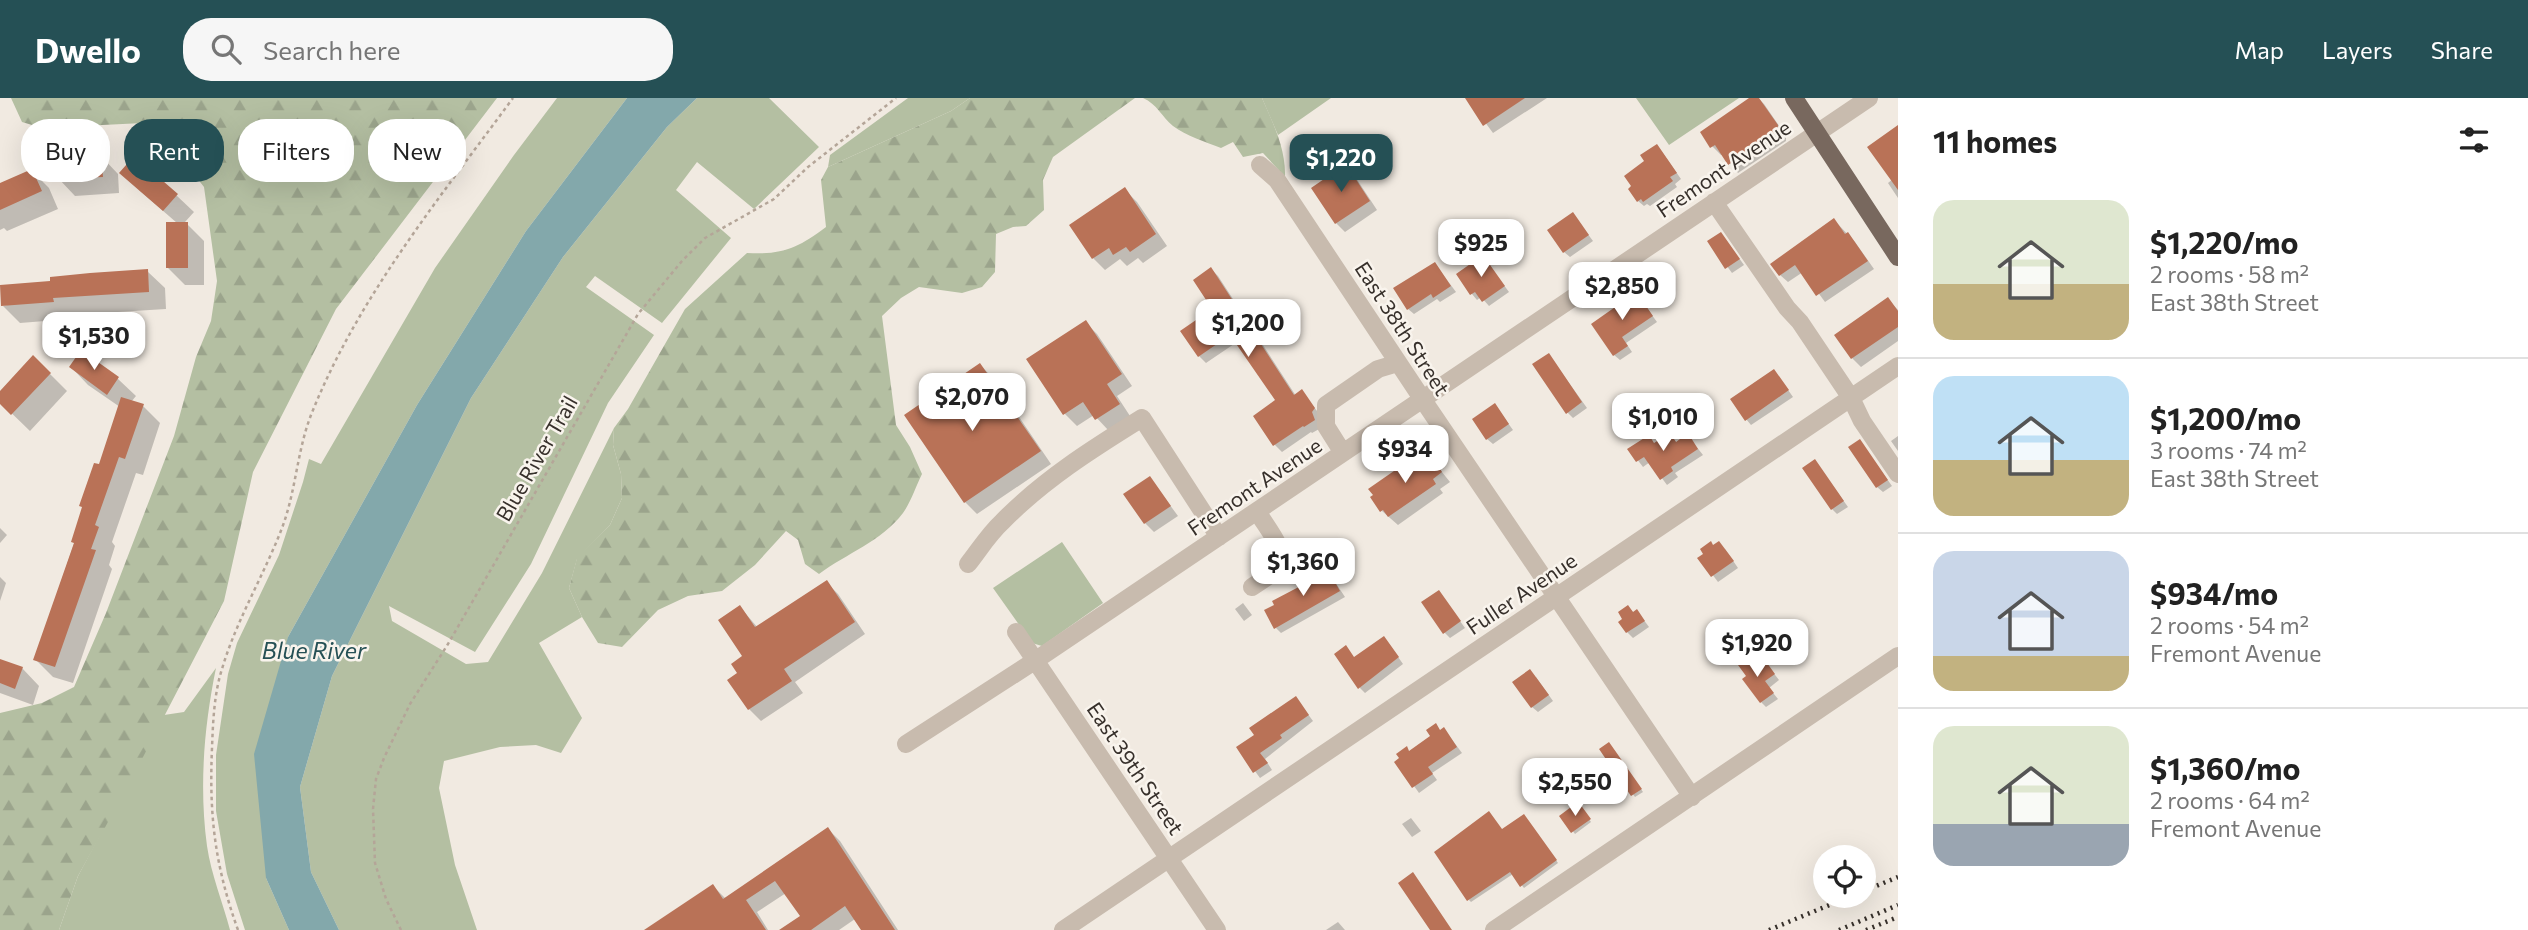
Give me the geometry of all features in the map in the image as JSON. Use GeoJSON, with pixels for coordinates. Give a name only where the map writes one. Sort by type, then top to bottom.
{"type":"FeatureCollection","features":[{"type":"Feature","properties":{"kind":"main road"},"geometry":{"type":"LineString","coordinates":[[1794,98],[1898,257]]}},
{"type":"Feature","properties":{"kind":"street","name":"Fremont Avenue"},"geometry":{"type":"LineString","coordinates":[[906,744],[1036,660],[1869,98]]}},
{"type":"Feature","properties":{"kind":"street","name":"East 38th Street"},"geometry":{"type":"LineString","coordinates":[[1261,165],[1278,180],[1398,363],[1692,797]]}},
{"type":"Feature","properties":{"kind":"street"},"geometry":{"type":"LineString","coordinates":[[1714,202],[1851,398],[1862,421],[1898,474]]}},
{"type":"Feature","properties":{"kind":"street"},"geometry":{"type":"LineString","coordinates":[[1343,453],[1326,426],[1326,405],[1378,369],[1398,363]]}},
{"type":"Feature","properties":{"kind":"street","name":"Fuller Avenue"},"geometry":{"type":"LineString","coordinates":[[1063,930],[1898,366]]}},
{"type":"Feature","properties":{"kind":"street"},"geometry":{"type":"LineString","coordinates":[[968,564],[999,524],[1033,492],[1088,451],[1142,418],[1219,537]]}},
{"type":"Feature","properties":{"kind":"street"},"geometry":{"type":"LineString","coordinates":[[1252,586],[1282,567],[1283,561],[1281,552],[1257,511]]}},
{"type":"Feature","properties":{"kind":"street","name":"East 39th Street"},"geometry":{"type":"LineString","coordinates":[[1016,632],[1217,930]]}},
{"type":"Feature","properties":{"kind":"street"},"geometry":{"type":"LineString","coordinates":[[1494,930],[1898,656]]}},
{"type":"Feature","properties":{"kind":"path"},"geometry":{"type":"LineString","coordinates":[[238,930],[225,894],[214,842],[210,794],[213,722],[221,672],[283,525],[310,417],[332,367],[360,313],[391,264],[513,98]]}},
{"type":"Feature","properties":{"kind":"path","name":"Blue River Trail"},"geometry":{"type":"LineString","coordinates":[[401,930],[386,899],[375,863],[373,809],[376,779],[384,758],[410,704],[448,644],[638,314],[705,238],[775,198],[808,167],[897,98]]}},
{"type":"Feature","properties":{"kind":"green space"},"geometry":{"type":"Polygon","coordinates":[[[11,98],[497,98],[466,139],[466,119],[368,119],[368,182],[433,182],[336,309],[253,472],[224,601],[78,876],[59,930],[0,930],[0,713],[42,703],[74,687],[106,613],[174,436],[196,357],[211,321],[217,281],[204,187],[200,182],[224,182],[224,119],[124,119],[124,124],[110,125],[110,119],[21,120],[11,98]]]}},
{"type":"Feature","properties":{"kind":"green space"},"geometry":{"type":"Polygon","coordinates":[[[557,98],[627,98],[526,231],[417,405],[288,637],[266,878],[289,930],[245,930],[227,874],[216,811],[216,755],[228,674],[237,643],[279,555],[309,459],[321,464],[435,268],[557,98]]]}},
{"type":"Feature","properties":{"kind":"green space"},"geometry":{"type":"Polygon","coordinates":[[[697,98],[769,98],[819,147],[754,209],[697,162],[676,190],[731,238],[662,323],[595,276],[586,287],[654,335],[608,403],[531,564],[475,652],[389,606],[392,621],[466,664],[488,662],[542,573],[614,428],[613,445],[621,474],[622,498],[610,525],[577,559],[569,588],[582,617],[539,643],[582,718],[561,753],[536,745],[500,747],[444,761],[439,788],[455,865],[477,930],[339,930],[311,872],[300,787],[332,676],[471,398],[563,257],[667,127],[697,98]]]}},
{"type":"Feature","properties":{"kind":"green space"},"geometry":{"type":"Polygon","coordinates":[[[908,98],[970,98],[951,111],[828,167],[830,155],[908,98]]]}},
{"type":"Feature","properties":{"kind":"green space"},"geometry":{"type":"Polygon","coordinates":[[[970,98],[1135,98],[1053,157],[1043,180],[1044,210],[1026,226],[1013,227],[996,234],[995,272],[982,287],[962,293],[919,287],[901,298],[882,316],[896,425],[922,474],[903,513],[874,540],[819,574],[805,564],[798,540],[786,531],[755,565],[722,591],[688,596],[658,610],[622,647],[598,643],[569,588],[577,558],[610,525],[622,498],[621,474],[613,445],[614,428],[628,409],[685,309],[747,253],[771,253],[790,249],[826,227],[821,180],[828,167],[951,111],[970,98]]]}},
{"type":"Feature","properties":{"kind":"green space"},"geometry":{"type":"Polygon","coordinates":[[[1143,98],[1262,98],[1281,146],[1285,177],[1263,153],[1243,157],[1233,142],[1221,148],[1184,133],[1143,98]]]}},
{"type":"Feature","properties":{"kind":"green space"},"geometry":{"type":"Polygon","coordinates":[[[1262,98],[1331,98],[1278,135],[1262,98]]]}},
{"type":"Feature","properties":{"kind":"green space"},"geometry":{"type":"Polygon","coordinates":[[[1636,98],[1739,98],[1669,145],[1636,98]]]}},
{"type":"Feature","properties":{"kind":"green space"},"geometry":{"type":"Polygon","coordinates":[[[1062,542],[1103,603],[1042,646],[1032,643],[993,588],[1062,542]]]}},
{"type":"Feature","properties":{"kind":"green space"},"geometry":{"type":"Polygon","coordinates":[[[216,668],[208,712],[203,801],[209,857],[230,930],[59,930],[78,876],[164,715],[184,712],[216,668]]]}},
{"type":"Feature","properties":{"kind":"water","name":"Blue River"},"geometry":{"type":"Polygon","coordinates":[[[627,98],[697,98],[667,127],[563,257],[471,398],[332,676],[300,787],[311,872],[339,930],[289,930],[266,878],[254,754],[288,637],[417,405],[526,231],[627,98]]]}},
{"type":"Feature","properties":{"kind":"building"},"geometry":{"type":"Polygon","coordinates":[[[1465,98],[1525,98],[1483,126],[1465,98]]]}},
{"type":"Feature","properties":{"kind":"building"},"geometry":{"type":"Polygon","coordinates":[[[1749,98],[1759,98],[1778,125],[1777,132],[1728,165],[1715,145],[1710,148],[1700,132],[1749,98]]]}},
{"type":"Feature","properties":{"kind":"building"},"geometry":{"type":"Polygon","coordinates":[[[1898,125],[1898,190],[1867,147],[1898,125]]]}},
{"type":"Feature","properties":{"kind":"building"},"geometry":{"type":"Polygon","coordinates":[[[1657,144],[1677,173],[1670,177],[1673,181],[1643,202],[1641,199],[1637,202],[1628,189],[1631,186],[1624,176],[1644,161],[1640,155],[1657,144]]]}},
{"type":"Feature","properties":{"kind":"building"},"geometry":{"type":"Polygon","coordinates":[[[1346,164],[1370,201],[1335,224],[1311,188],[1346,164]]]}},
{"type":"Feature","properties":{"kind":"building"},"geometry":{"type":"Polygon","coordinates":[[[21,174],[21,182],[38,182],[42,191],[0,210],[0,183],[21,174]]]}},
{"type":"Feature","properties":{"kind":"building"},"geometry":{"type":"Polygon","coordinates":[[[129,182],[164,182],[178,194],[163,211],[129,182]]]}},
{"type":"Feature","properties":{"kind":"building"},"geometry":{"type":"Polygon","coordinates":[[[1125,187],[1156,234],[1130,252],[1126,247],[1113,255],[1109,248],[1092,259],[1069,225],[1125,187]]]}},
{"type":"Feature","properties":{"kind":"building"},"geometry":{"type":"Polygon","coordinates":[[[1573,212],[1589,235],[1563,253],[1547,230],[1573,212]]]}},
{"type":"Feature","properties":{"kind":"building"},"geometry":{"type":"Polygon","coordinates":[[[1834,218],[1845,234],[1848,232],[1868,261],[1816,296],[1795,265],[1779,276],[1770,264],[1834,218]]]}},
{"type":"Feature","properties":{"kind":"building"},"geometry":{"type":"Polygon","coordinates":[[[166,222],[188,222],[188,268],[166,268],[166,222]]]}},
{"type":"Feature","properties":{"kind":"building"},"geometry":{"type":"Polygon","coordinates":[[[1721,232],[1740,259],[1725,269],[1707,241],[1721,232]]]}},
{"type":"Feature","properties":{"kind":"building"},"geometry":{"type":"Polygon","coordinates":[[[1483,255],[1505,286],[1482,302],[1475,292],[1470,295],[1456,274],[1483,255]]]}},
{"type":"Feature","properties":{"kind":"building"},"geometry":{"type":"Polygon","coordinates":[[[1435,262],[1451,286],[1433,298],[1431,294],[1407,310],[1393,288],[1435,262]]]}},
{"type":"Feature","properties":{"kind":"building"},"geometry":{"type":"Polygon","coordinates":[[[1211,267],[1294,395],[1302,389],[1315,408],[1312,412],[1315,420],[1273,446],[1253,416],[1275,400],[1230,335],[1198,357],[1180,331],[1212,309],[1193,280],[1211,267]]]}},
{"type":"Feature","properties":{"kind":"building"},"geometry":{"type":"Polygon","coordinates":[[[148,269],[149,292],[53,298],[54,302],[1,306],[0,285],[50,281],[50,277],[148,269]]]}},
{"type":"Feature","properties":{"kind":"building"},"geometry":{"type":"Polygon","coordinates":[[[1635,290],[1653,316],[1622,337],[1628,346],[1613,356],[1591,324],[1618,305],[1616,302],[1635,290]]]}},
{"type":"Feature","properties":{"kind":"building"},"geometry":{"type":"Polygon","coordinates":[[[1888,297],[1898,311],[1898,327],[1851,359],[1834,335],[1888,297]]]}},
{"type":"Feature","properties":{"kind":"building"},"geometry":{"type":"Polygon","coordinates":[[[1086,320],[1122,374],[1107,384],[1120,404],[1095,420],[1083,402],[1063,415],[1026,359],[1086,320]]]}},
{"type":"Feature","properties":{"kind":"building"},"geometry":{"type":"Polygon","coordinates":[[[81,350],[119,377],[107,395],[69,367],[81,350]]]}},
{"type":"Feature","properties":{"kind":"building"},"geometry":{"type":"Polygon","coordinates":[[[1549,353],[1582,402],[1566,414],[1532,364],[1549,353]]]}},
{"type":"Feature","properties":{"kind":"building"},"geometry":{"type":"Polygon","coordinates":[[[33,355],[51,373],[11,415],[0,404],[0,391],[33,355]]]}},
{"type":"Feature","properties":{"kind":"building"},"geometry":{"type":"Polygon","coordinates":[[[980,363],[1041,451],[964,503],[904,415],[980,363]]]}},
{"type":"Feature","properties":{"kind":"building"},"geometry":{"type":"Polygon","coordinates":[[[1774,369],[1789,390],[1745,421],[1730,399],[1774,369]]]}},
{"type":"Feature","properties":{"kind":"building"},"geometry":{"type":"Polygon","coordinates":[[[121,397],[144,404],[125,459],[119,457],[95,525],[99,527],[91,549],[96,550],[55,667],[33,660],[74,543],[71,542],[82,507],[79,506],[94,463],[99,464],[121,397]]]}},
{"type":"Feature","properties":{"kind":"building"},"geometry":{"type":"Polygon","coordinates":[[[1495,403],[1509,424],[1486,440],[1472,419],[1495,403]]]}},
{"type":"Feature","properties":{"kind":"building"},"geometry":{"type":"Polygon","coordinates":[[[1670,433],[1676,442],[1688,433],[1698,449],[1671,467],[1673,471],[1660,480],[1644,457],[1636,462],[1627,449],[1649,435],[1654,443],[1670,433]]]}},
{"type":"Feature","properties":{"kind":"building"},"geometry":{"type":"Polygon","coordinates":[[[1860,439],[1888,480],[1876,488],[1848,447],[1860,439]]]}},
{"type":"Feature","properties":{"kind":"building"},"geometry":{"type":"Polygon","coordinates":[[[1430,454],[1442,472],[1433,479],[1436,484],[1388,517],[1383,510],[1380,512],[1368,489],[1417,455],[1420,461],[1430,454]]]}},
{"type":"Feature","properties":{"kind":"building"},"geometry":{"type":"Polygon","coordinates":[[[1815,459],[1844,501],[1831,510],[1802,468],[1815,459]]]}},
{"type":"Feature","properties":{"kind":"building"},"geometry":{"type":"Polygon","coordinates":[[[1150,476],[1171,506],[1144,524],[1123,494],[1150,476]]]}},
{"type":"Feature","properties":{"kind":"building"},"geometry":{"type":"Polygon","coordinates":[[[1711,541],[1713,545],[1719,541],[1734,561],[1711,577],[1697,558],[1703,554],[1700,549],[1711,541]]]}},
{"type":"Feature","properties":{"kind":"building"},"geometry":{"type":"Polygon","coordinates":[[[1325,565],[1340,591],[1274,629],[1264,610],[1274,605],[1272,601],[1312,580],[1308,574],[1325,565]]]}},
{"type":"Feature","properties":{"kind":"building"},"geometry":{"type":"Polygon","coordinates":[[[827,580],[855,622],[784,669],[792,681],[748,710],[727,680],[737,673],[731,664],[742,656],[718,620],[740,605],[755,627],[827,580]]]}},
{"type":"Feature","properties":{"kind":"building"},"geometry":{"type":"Polygon","coordinates":[[[1439,590],[1461,621],[1443,634],[1421,602],[1439,590]]]}},
{"type":"Feature","properties":{"kind":"building"},"geometry":{"type":"Polygon","coordinates":[[[1628,605],[1633,612],[1637,609],[1645,621],[1626,633],[1618,622],[1622,619],[1618,612],[1628,605]]]}},
{"type":"Feature","properties":{"kind":"building"},"geometry":{"type":"Polygon","coordinates":[[[1384,636],[1399,657],[1358,689],[1334,654],[1346,645],[1354,657],[1384,636]]]}},
{"type":"Feature","properties":{"kind":"building"},"geometry":{"type":"Polygon","coordinates":[[[1748,658],[1757,670],[1767,663],[1775,674],[1765,681],[1774,693],[1760,703],[1742,679],[1746,676],[1738,665],[1748,658]]]}},
{"type":"Feature","properties":{"kind":"building"},"geometry":{"type":"Polygon","coordinates":[[[0,659],[23,667],[15,689],[0,683],[0,659]]]}},
{"type":"Feature","properties":{"kind":"building"},"geometry":{"type":"Polygon","coordinates":[[[1530,669],[1549,695],[1531,708],[1512,682],[1530,669]]]}},
{"type":"Feature","properties":{"kind":"building"},"geometry":{"type":"Polygon","coordinates":[[[1296,696],[1309,715],[1260,753],[1268,763],[1253,773],[1236,747],[1254,735],[1249,728],[1296,696]]]}},
{"type":"Feature","properties":{"kind":"building"},"geometry":{"type":"Polygon","coordinates":[[[1436,723],[1440,730],[1444,727],[1457,747],[1428,767],[1433,774],[1412,788],[1394,762],[1399,758],[1396,754],[1407,746],[1409,751],[1430,736],[1426,730],[1436,723]]]}},
{"type":"Feature","properties":{"kind":"building"},"geometry":{"type":"Polygon","coordinates":[[[1609,742],[1642,789],[1631,796],[1599,749],[1609,742]]]}},
{"type":"Feature","properties":{"kind":"building"},"geometry":{"type":"Polygon","coordinates":[[[1575,804],[1577,807],[1580,804],[1591,819],[1571,833],[1559,816],[1575,804]]]}},
{"type":"Feature","properties":{"kind":"building"},"geometry":{"type":"Polygon","coordinates":[[[1489,811],[1502,829],[1524,814],[1557,860],[1520,887],[1510,872],[1467,901],[1434,852],[1489,811]]]}},
{"type":"Feature","properties":{"kind":"building"},"geometry":{"type":"Polygon","coordinates":[[[828,827],[895,930],[861,930],[845,906],[811,930],[779,930],[800,916],[775,881],[746,900],[766,930],[644,930],[713,884],[723,899],[828,827]]]}},
{"type":"Feature","properties":{"kind":"building"},"geometry":{"type":"Polygon","coordinates":[[[1413,872],[1452,930],[1430,930],[1398,883],[1413,872]]]}},
{"type":"Feature","properties":{"kind":"railway"},"geometry":{"type":"LineString","coordinates":[[1876,886],[1898,877]]}},
{"type":"Feature","properties":{"kind":"railway"},"geometry":{"type":"LineString","coordinates":[[1839,930],[1898,905]]}},
{"type":"Feature","properties":{"kind":"railway"},"geometry":{"type":"LineString","coordinates":[[1769,930],[1822,908]]}},
{"type":"Feature","properties":{"kind":"railway"},"geometry":{"type":"LineString","coordinates":[[1866,930],[1898,917]]}}]}
